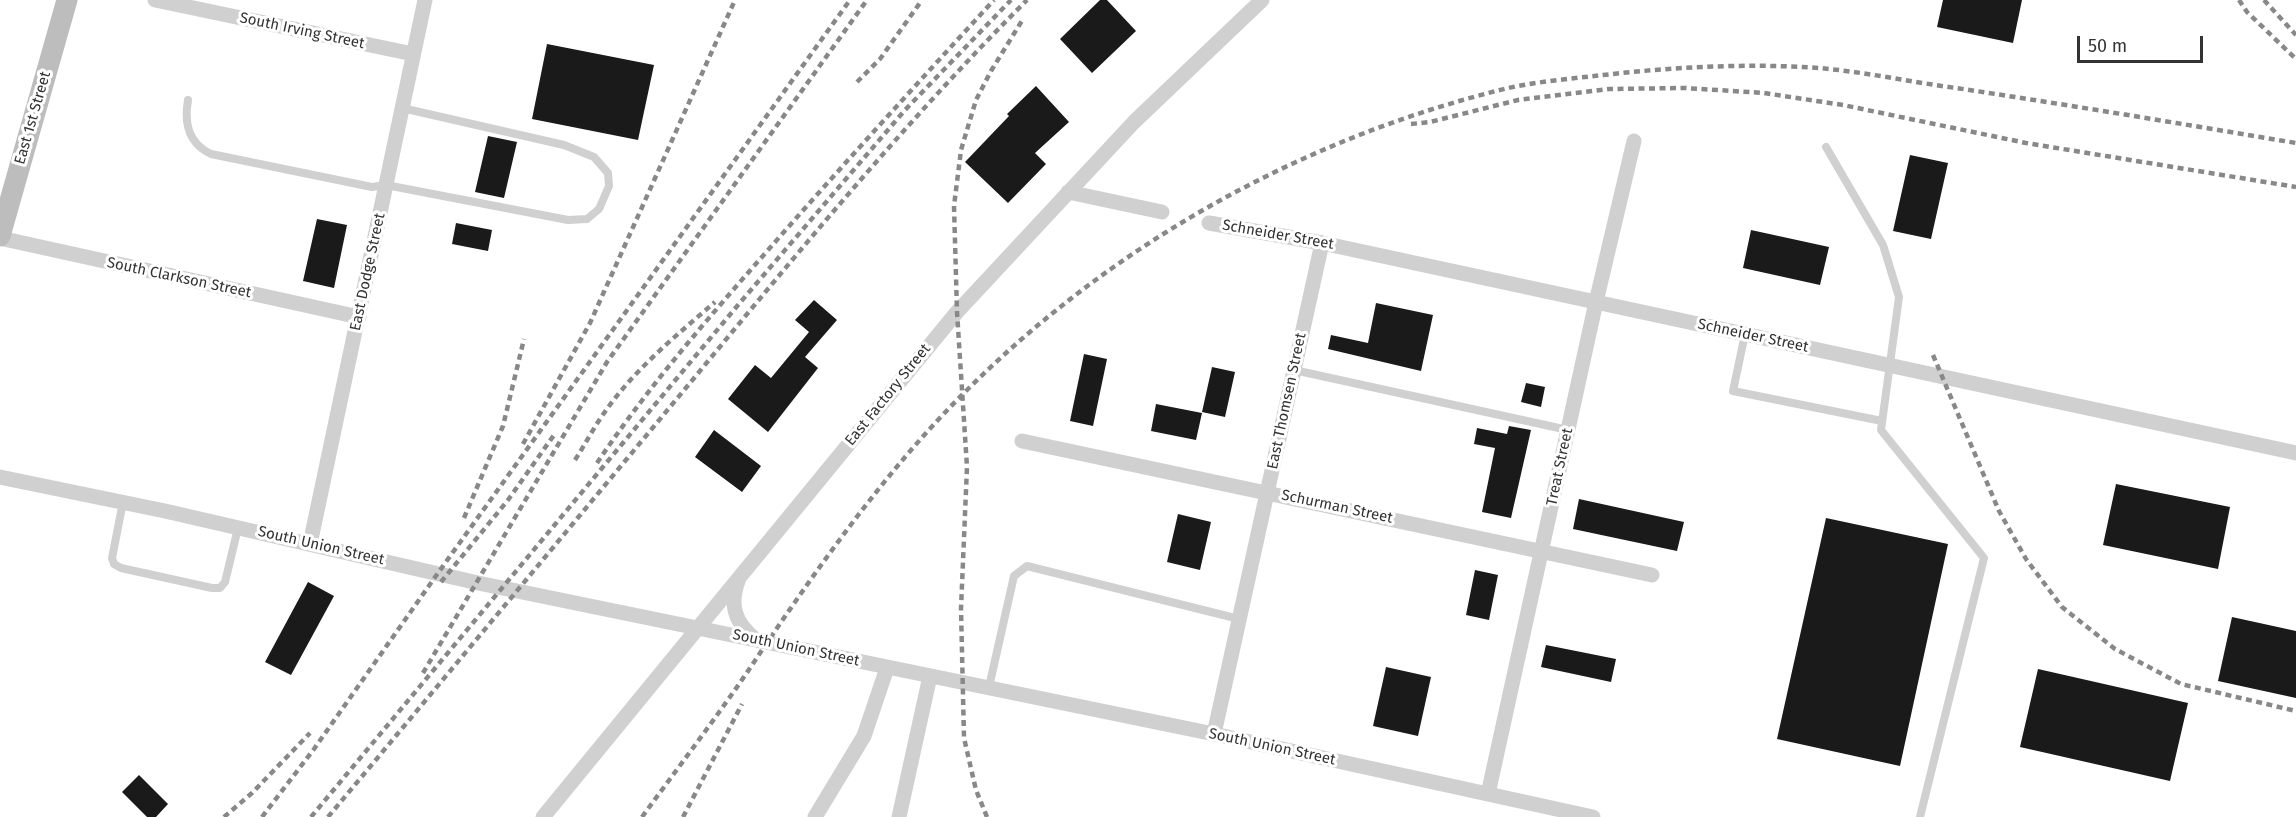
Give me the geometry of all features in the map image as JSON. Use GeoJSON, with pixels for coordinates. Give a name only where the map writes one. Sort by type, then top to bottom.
{"type":"FeatureCollection","features":[{"type":"Feature","properties":{"kind":"main road","name":"East 1st Street"},"geometry":{"type":"LineString","coordinates":[[0,237],[66,0]]}},
{"type":"Feature","properties":{"kind":"street","name":"South Irving Street"},"geometry":{"type":"LineString","coordinates":[[155,0],[413,54]]}},
{"type":"Feature","properties":{"kind":"street","name":"East Dodge Street"},"geometry":{"type":"LineString","coordinates":[[310,544],[425,0]]}},
{"type":"Feature","properties":{"kind":"street","name":"East Factory Street"},"geometry":{"type":"LineString","coordinates":[[543,817],[957,312],[1134,122],[1262,0]]}},
{"type":"Feature","properties":{"kind":"street","name":"Treat Street"},"geometry":{"type":"LineString","coordinates":[[1488,794],[1596,302],[1634,141]]}},
{"type":"Feature","properties":{"kind":"street"},"geometry":{"type":"LineString","coordinates":[[1068,192],[1162,212]]}},
{"type":"Feature","properties":{"kind":"street","name":"Schneider Street"},"geometry":{"type":"LineString","coordinates":[[1209,223],[1322,243],[2296,453]]}},
{"type":"Feature","properties":{"kind":"street","name":"South Clarkson Street"},"geometry":{"type":"LineString","coordinates":[[0,237],[359,317]]}},
{"type":"Feature","properties":{"kind":"street","name":"East Thomsen Street"},"geometry":{"type":"LineString","coordinates":[[1214,734],[1322,243]]}},
{"type":"Feature","properties":{"kind":"street","name":"Schurman Street"},"geometry":{"type":"LineString","coordinates":[[1022,441],[1652,574]]}},
{"type":"Feature","properties":{"kind":"street","name":"South Union Street"},"geometry":{"type":"LineString","coordinates":[[0,477],[123,502],[478,583],[1214,734],[1593,817]]}},
{"type":"Feature","properties":{"kind":"street"},"geometry":{"type":"LineString","coordinates":[[740,574],[734,593],[734,613],[742,628],[755,639]]}},
{"type":"Feature","properties":{"kind":"street"},"geometry":{"type":"LineString","coordinates":[[815,817],[864,736],[888,668]]}},
{"type":"Feature","properties":{"kind":"street"},"geometry":{"type":"LineString","coordinates":[[899,817],[930,676]]}},
{"type":"Feature","properties":{"kind":"lane"},"geometry":{"type":"LineString","coordinates":[[188,100],[186,112],[190,135],[202,149],[211,154],[372,187],[386,185],[568,220],[587,219],[599,209],[609,186],[608,173],[594,157],[564,145],[402,108]]}},
{"type":"Feature","properties":{"kind":"lane"},"geometry":{"type":"LineString","coordinates":[[1826,147],[1883,245],[1899,297],[1881,430],[1984,558],[1920,817]]}},
{"type":"Feature","properties":{"kind":"lane"},"geometry":{"type":"LineString","coordinates":[[1746,334],[1733,391],[1882,421]]}},
{"type":"Feature","properties":{"kind":"lane"},"geometry":{"type":"LineString","coordinates":[[1294,370],[1568,430]]}},
{"type":"Feature","properties":{"kind":"lane"},"geometry":{"type":"LineString","coordinates":[[123,502],[112,558],[114,564],[122,568],[220,588],[225,582],[238,528]]}},
{"type":"Feature","properties":{"kind":"lane"},"geometry":{"type":"LineString","coordinates":[[988,687],[1014,576],[1027,566],[1239,619]]}},
{"type":"Feature","properties":{"kind":"building"},"geometry":{"type":"Polygon","coordinates":[[[1100,0],[1107,0],[1136,31],[1092,73],[1060,39],[1100,0]]]}},
{"type":"Feature","properties":{"kind":"building"},"geometry":{"type":"Polygon","coordinates":[[[1943,0],[2022,0],[2013,43],[1937,27],[1943,0]]]}},
{"type":"Feature","properties":{"kind":"building"},"geometry":{"type":"Polygon","coordinates":[[[547,44],[654,65],[638,140],[532,119],[547,44]]]}},
{"type":"Feature","properties":{"kind":"building"},"geometry":{"type":"Polygon","coordinates":[[[1036,86],[1069,122],[1035,153],[1046,164],[1008,203],[965,162],[1009,116],[1007,114],[1036,86]]]}},
{"type":"Feature","properties":{"kind":"building"},"geometry":{"type":"Polygon","coordinates":[[[488,136],[517,142],[504,198],[475,192],[488,136]]]}},
{"type":"Feature","properties":{"kind":"building"},"geometry":{"type":"Polygon","coordinates":[[[1910,155],[1948,163],[1931,239],[1893,231],[1910,155]]]}},
{"type":"Feature","properties":{"kind":"building"},"geometry":{"type":"Polygon","coordinates":[[[317,219],[347,225],[334,288],[303,281],[317,219]]]}},
{"type":"Feature","properties":{"kind":"building"},"geometry":{"type":"Polygon","coordinates":[[[456,223],[492,230],[488,251],[452,244],[456,223]]]}},
{"type":"Feature","properties":{"kind":"building"},"geometry":{"type":"Polygon","coordinates":[[[1751,230],[1829,247],[1820,285],[1743,268],[1751,230]]]}},
{"type":"Feature","properties":{"kind":"building"},"geometry":{"type":"Polygon","coordinates":[[[814,300],[837,320],[805,357],[818,368],[768,432],[728,399],[755,365],[771,378],[809,332],[795,320],[814,300]]]}},
{"type":"Feature","properties":{"kind":"building"},"geometry":{"type":"Polygon","coordinates":[[[1376,303],[1433,315],[1421,371],[1328,349],[1331,335],[1368,343],[1376,303]]]}},
{"type":"Feature","properties":{"kind":"building"},"geometry":{"type":"Polygon","coordinates":[[[1084,354],[1107,359],[1093,426],[1070,421],[1084,354]]]}},
{"type":"Feature","properties":{"kind":"building"},"geometry":{"type":"Polygon","coordinates":[[[1212,367],[1235,372],[1225,417],[1202,412],[1212,367]]]}},
{"type":"Feature","properties":{"kind":"building"},"geometry":{"type":"Polygon","coordinates":[[[1526,383],[1545,387],[1541,407],[1521,402],[1526,383]]]}},
{"type":"Feature","properties":{"kind":"building"},"geometry":{"type":"Polygon","coordinates":[[[1156,404],[1202,413],[1196,440],[1151,431],[1156,404]]]}},
{"type":"Feature","properties":{"kind":"building"},"geometry":{"type":"Polygon","coordinates":[[[1509,426],[1531,430],[1511,518],[1482,512],[1495,448],[1474,444],[1477,428],[1507,434],[1509,426]]]}},
{"type":"Feature","properties":{"kind":"building"},"geometry":{"type":"Polygon","coordinates":[[[714,430],[761,466],[742,492],[695,457],[714,430]]]}},
{"type":"Feature","properties":{"kind":"building"},"geometry":{"type":"Polygon","coordinates":[[[2116,484],[2230,507],[2218,569],[2103,545],[2116,484]]]}},
{"type":"Feature","properties":{"kind":"building"},"geometry":{"type":"Polygon","coordinates":[[[1579,499],[1684,522],[1677,551],[1573,529],[1579,499]]]}},
{"type":"Feature","properties":{"kind":"building"},"geometry":{"type":"Polygon","coordinates":[[[1178,514],[1211,522],[1200,570],[1167,562],[1178,514]]]}},
{"type":"Feature","properties":{"kind":"building"},"geometry":{"type":"Polygon","coordinates":[[[1826,518],[1948,544],[1900,766],[1777,739],[1826,518]]]}},
{"type":"Feature","properties":{"kind":"building"},"geometry":{"type":"Polygon","coordinates":[[[1475,570],[1498,575],[1489,620],[1466,615],[1475,570]]]}},
{"type":"Feature","properties":{"kind":"building"},"geometry":{"type":"Polygon","coordinates":[[[308,582],[334,596],[291,675],[265,662],[308,582]]]}},
{"type":"Feature","properties":{"kind":"building"},"geometry":{"type":"Polygon","coordinates":[[[2232,617],[2296,631],[2296,698],[2218,681],[2232,617]]]}},
{"type":"Feature","properties":{"kind":"building"},"geometry":{"type":"Polygon","coordinates":[[[1546,645],[1616,659],[1611,682],[1541,667],[1546,645]]]}},
{"type":"Feature","properties":{"kind":"building"},"geometry":{"type":"Polygon","coordinates":[[[1386,667],[1431,677],[1418,736],[1373,726],[1386,667]]]}},
{"type":"Feature","properties":{"kind":"building"},"geometry":{"type":"Polygon","coordinates":[[[2038,669],[2188,703],[2170,781],[2020,747],[2038,669]]]}},
{"type":"Feature","properties":{"kind":"building"},"geometry":{"type":"Polygon","coordinates":[[[139,775],[168,804],[156,817],[147,817],[122,792],[139,775]]]}},
{"type":"Feature","properties":{"kind":"railway"},"geometry":{"type":"LineString","coordinates":[[523,444],[590,323],[735,0]]}},
{"type":"Feature","properties":{"kind":"railway"},"geometry":{"type":"LineString","coordinates":[[262,817],[314,749],[850,0]]}},
{"type":"Feature","properties":{"kind":"railway"},"geometry":{"type":"LineString","coordinates":[[423,673],[607,362],[867,0]]}},
{"type":"Feature","properties":{"kind":"railway"},"geometry":{"type":"LineString","coordinates":[[857,82],[880,59],[922,0]]}},
{"type":"Feature","properties":{"kind":"railway"},"geometry":{"type":"LineString","coordinates":[[597,463],[640,403],[710,317],[994,0]]}},
{"type":"Feature","properties":{"kind":"railway"},"geometry":{"type":"LineString","coordinates":[[311,817],[738,305],[905,110],[1011,0]]}},
{"type":"Feature","properties":{"kind":"railway"},"geometry":{"type":"LineString","coordinates":[[328,817],[852,190],[982,46],[1027,0]]}},
{"type":"Feature","properties":{"kind":"railway"},"geometry":{"type":"LineString","coordinates":[[2239,0],[2247,12],[2296,59]]}},
{"type":"Feature","properties":{"kind":"railway"},"geometry":{"type":"LineString","coordinates":[[2264,0],[2296,35]]}},
{"type":"Feature","properties":{"kind":"railway"},"geometry":{"type":"LineString","coordinates":[[987,817],[976,790],[964,738],[961,609],[967,467],[957,312],[954,206],[961,150],[976,100],[1023,19]]}},
{"type":"Feature","properties":{"kind":"railway"},"geometry":{"type":"LineString","coordinates":[[642,817],[721,710],[848,528],[904,459],[963,394],[1020,341],[1080,292],[1143,247],[1209,207],[1278,171],[1349,139],[1422,113],[1522,85],[1657,70],[1765,66],[1853,72],[2296,143]]}},
{"type":"Feature","properties":{"kind":"railway"},"geometry":{"type":"LineString","coordinates":[[1411,124],[1430,122],[1518,100],[1609,89],[1685,88],[1764,93],[1843,105],[2026,143],[2296,187]]}},
{"type":"Feature","properties":{"kind":"railway"},"geometry":{"type":"LineString","coordinates":[[575,460],[618,394],[658,352],[715,302]]}},
{"type":"Feature","properties":{"kind":"railway"},"geometry":{"type":"LineString","coordinates":[[464,518],[503,426],[524,339]]}},
{"type":"Feature","properties":{"kind":"railway"},"geometry":{"type":"LineString","coordinates":[[1933,355],[1999,511],[2026,559],[2062,607],[2115,649],[2181,684],[2296,711]]}},
{"type":"Feature","properties":{"kind":"railway"},"geometry":{"type":"LineString","coordinates":[[441,582],[508,500],[554,435]]}},
{"type":"Feature","properties":{"kind":"railway"},"geometry":{"type":"LineString","coordinates":[[683,817],[742,704]]}},
{"type":"Feature","properties":{"kind":"railway"},"geometry":{"type":"LineString","coordinates":[[224,817],[252,793],[310,733]]}}]}
